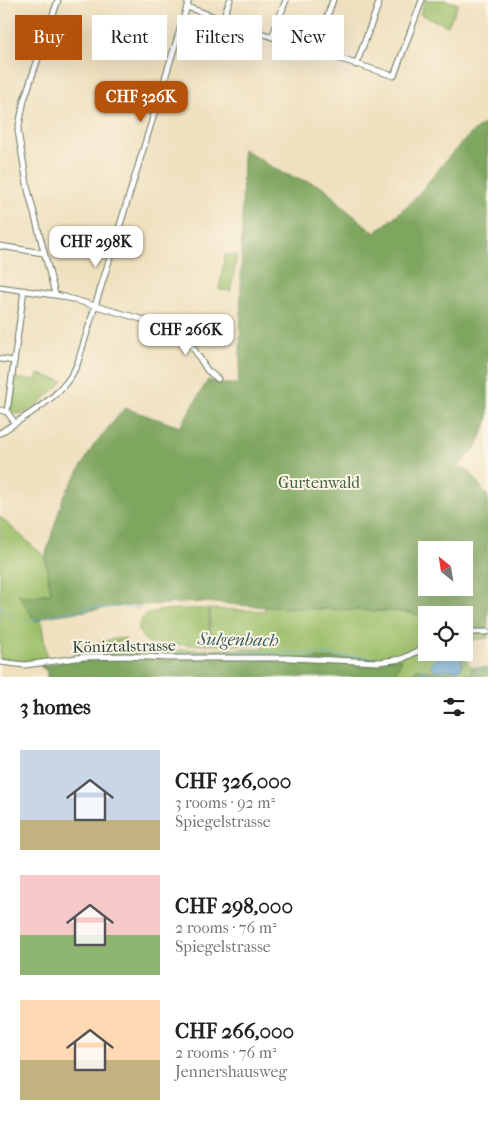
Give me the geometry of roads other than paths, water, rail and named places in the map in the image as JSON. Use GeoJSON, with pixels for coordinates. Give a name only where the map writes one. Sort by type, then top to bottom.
{"type":"FeatureCollection","features":[{"type":"Feature","properties":{"kind":"street"},"geometry":{"type":"LineString","coordinates":[[54,294],[28,190],[18,131],[24,100],[58,0]]}},
{"type":"Feature","properties":{"kind":"street"},"geometry":{"type":"LineString","coordinates":[[0,433],[54,396],[71,377],[78,365],[189,0]]}},
{"type":"Feature","properties":{"kind":"street"},"geometry":{"type":"LineString","coordinates":[[224,15],[230,0]]}},
{"type":"Feature","properties":{"kind":"street"},"geometry":{"type":"LineString","coordinates":[[280,15],[286,0]]}},
{"type":"Feature","properties":{"kind":"street"},"geometry":{"type":"LineString","coordinates":[[328,15],[333,0]]}},
{"type":"Feature","properties":{"kind":"street"},"geometry":{"type":"LineString","coordinates":[[356,64],[380,0]]}},
{"type":"Feature","properties":{"kind":"street"},"geometry":{"type":"LineString","coordinates":[[343,60],[394,76],[422,0]]}},
{"type":"Feature","properties":{"kind":"street"},"geometry":{"type":"LineString","coordinates":[[187,7],[209,15]]}},
{"type":"Feature","properties":{"kind":"street"},"geometry":{"type":"LineString","coordinates":[[262,34],[272,37]]}},
{"type":"Feature","properties":{"kind":"street"},"geometry":{"type":"LineString","coordinates":[[0,246],[43,253]]}},
{"type":"Feature","properties":{"kind":"street"},"geometry":{"type":"LineString","coordinates":[[0,287],[54,294],[95,304],[162,325],[171,329],[192,346],[207,370],[218,379]]}},
{"type":"Feature","properties":{"kind":"street"},"geometry":{"type":"LineString","coordinates":[[14,423],[7,412],[24,290]]}},
{"type":"Feature","properties":{"kind":"street"},"geometry":{"type":"LineString","coordinates":[[0,360],[14,362]]}},
{"type":"Feature","properties":{"kind":"street"},"geometry":{"type":"LineString","coordinates":[[0,410],[7,412]]}},
{"type":"Feature","properties":{"kind":"street"},"geometry":{"type":"LineString","coordinates":[[473,632],[488,632]]}},
{"type":"Feature","properties":{"kind":"street","name":"Köniztalstrasse"},"geometry":{"type":"LineString","coordinates":[[0,662],[25,665],[84,657],[126,656],[288,658],[379,662],[402,659],[418,651]]}},
{"type":"Feature","properties":{"kind":"water"},"geometry":{"type":"Polygon","coordinates":[[[462,661],[462,667],[458,671],[438,670],[431,668],[432,662],[462,661]]]}},
{"type":"Feature","properties":{"kind":"waterway","name":"Sulgenbach"},"geometry":{"type":"LineString","coordinates":[[0,605],[14,618]]}},
{"type":"Feature","properties":{"kind":"waterway"},"geometry":{"type":"LineString","coordinates":[[25,619],[40,620],[46,616],[89,608],[121,607]]}},
{"type":"Feature","properties":{"kind":"waterway"},"geometry":{"type":"LineString","coordinates":[[124,607],[140,608]]}},
{"type":"Feature","properties":{"kind":"waterway","name":"Sulgenbach"},"geometry":{"type":"LineString","coordinates":[[98,653],[122,651],[179,653],[253,651],[378,658]]}},
{"type":"Feature","properties":{"kind":"waterway","name":"Sulgenbach"},"geometry":{"type":"LineString","coordinates":[[421,667],[424,672],[444,675],[463,674],[466,677]]}},
{"type":"Feature","properties":{"kind":"waterway","name":"Sulgenbach"},"geometry":{"type":"LineString","coordinates":[[476,677],[474,674],[478,669],[488,669]]}},
{"type":"Feature","properties":{"kind":"park label","name":"Gurtenwald"},"geometry":{"type":"Point","coordinates":[319,482]}}]}
